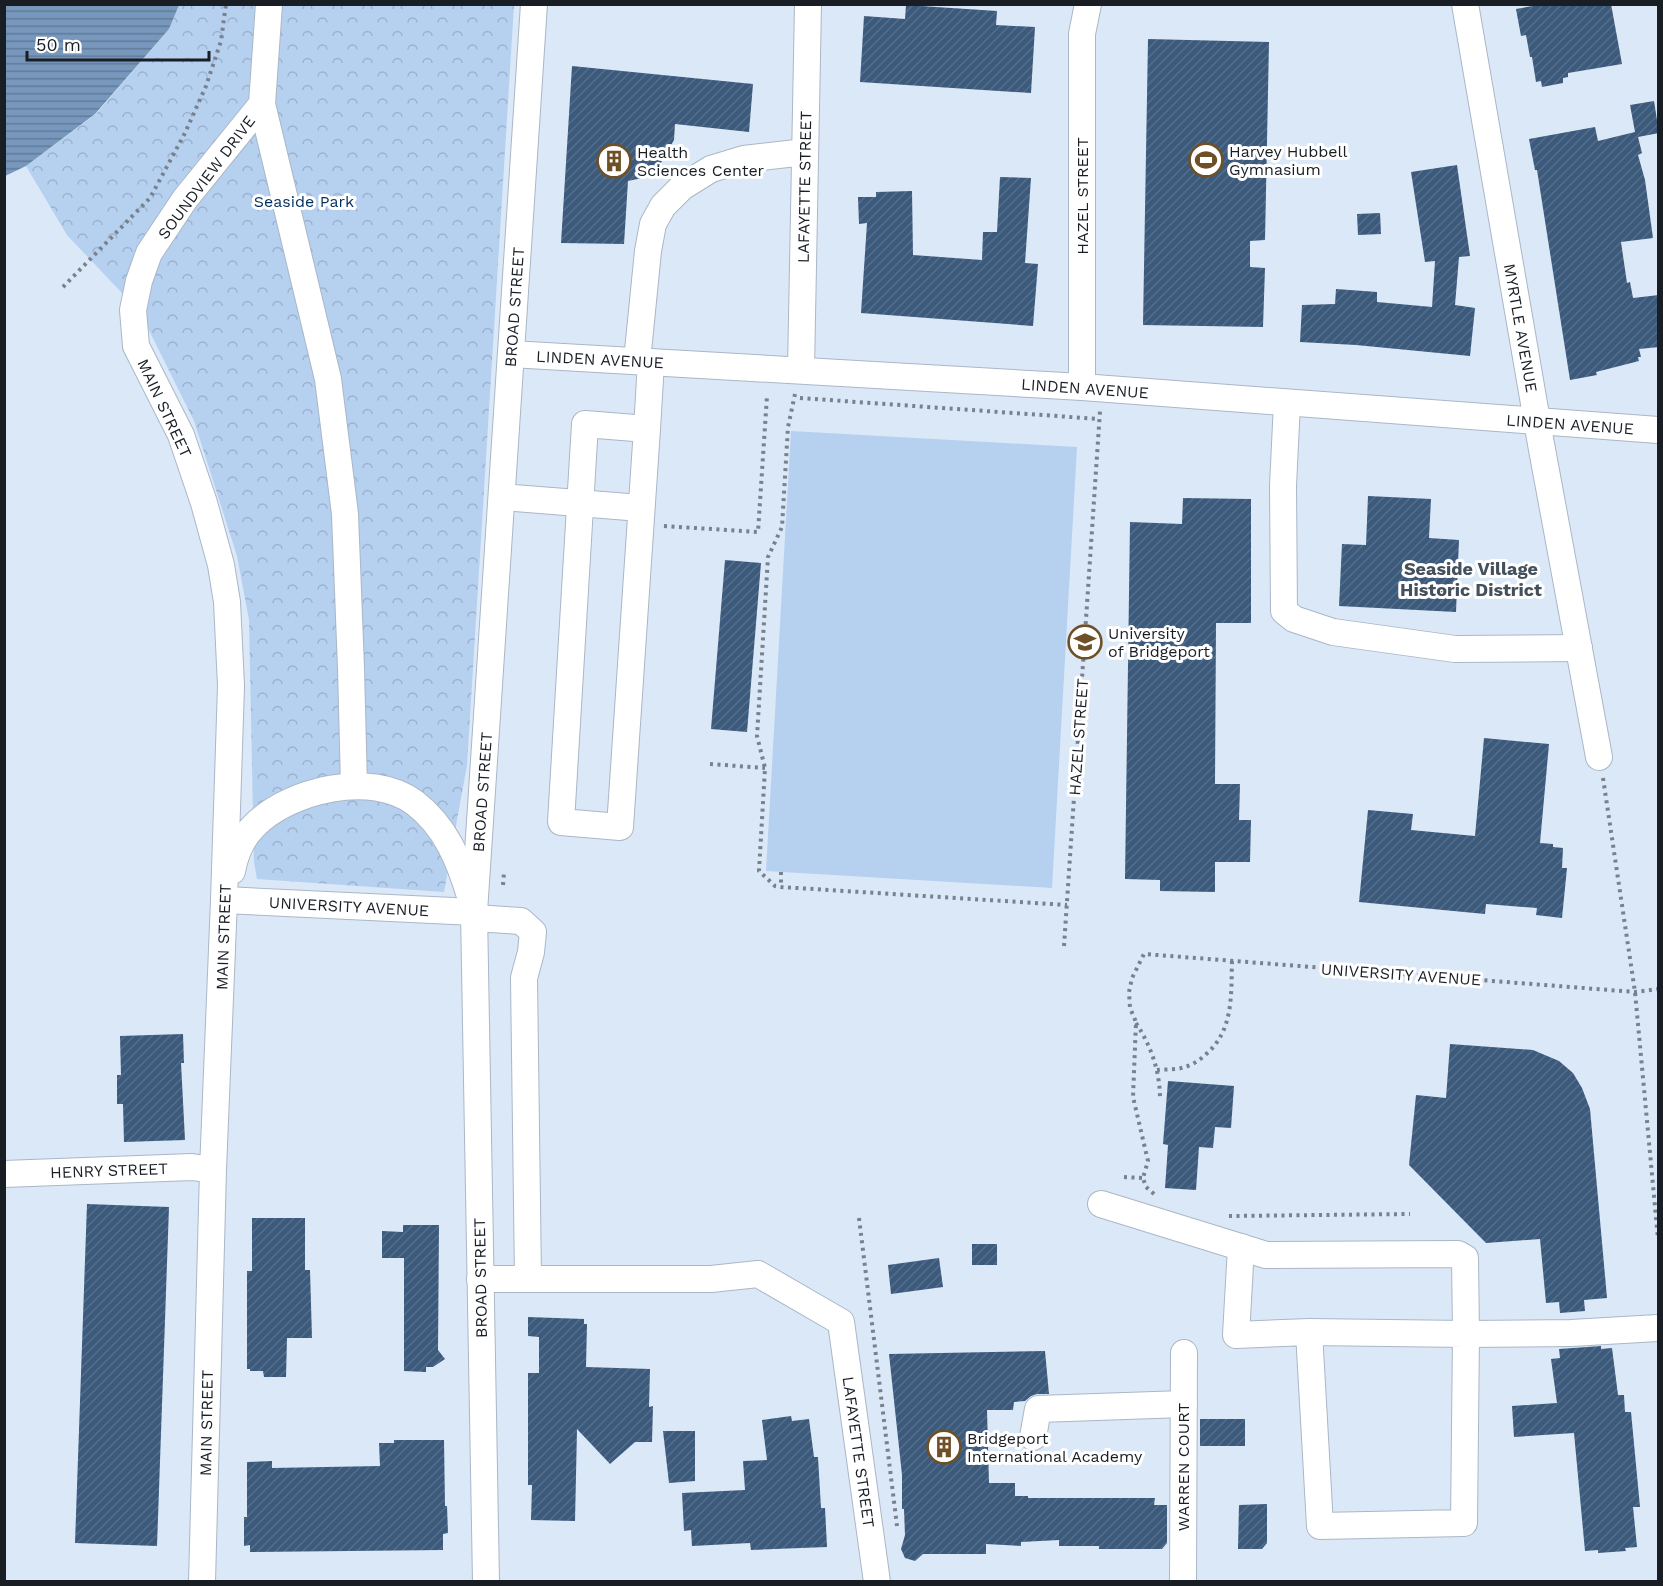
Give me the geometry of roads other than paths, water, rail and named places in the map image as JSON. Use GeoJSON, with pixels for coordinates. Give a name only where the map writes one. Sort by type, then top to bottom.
{"type":"FeatureCollection","features":[{"type":"Feature","properties":{"kind":"street","name":"SOUNDVIEW DRIVE"},"geometry":{"type":"LineString","coordinates":[[133,310],[139,281],[149,253],[185,199],[262,104],[269,4]]}},
{"type":"Feature","properties":{"kind":"street","name":"BROAD STREET"},"geometry":{"type":"LineString","coordinates":[[486,1581],[474,915],[534,4]]}},
{"type":"Feature","properties":{"kind":"street","name":"LAFAYETTE STREET"},"geometry":{"type":"LineString","coordinates":[[796,370],[805,152],[808,4]]}},
{"type":"Feature","properties":{"kind":"street","name":"HAZEL STREET"},"geometry":{"type":"LineString","coordinates":[[1082,387],[1082,34],[1088,4]]}},
{"type":"Feature","properties":{"kind":"street","name":"MYRTLE AVENUE"},"geometry":{"type":"LineString","coordinates":[[1465,4],[1537,422],[1599,758]]}},
{"type":"Feature","properties":{"kind":"street"},"geometry":{"type":"LineString","coordinates":[[262,104],[328,379],[345,514],[354,786]]}},
{"type":"Feature","properties":{"kind":"street"},"geometry":{"type":"LineString","coordinates":[[647,429],[585,424],[561,822],[620,827],[647,429],[644,362],[648,251],[653,224],[663,206],[682,187],[711,169],[744,159],[805,152]]}},
{"type":"Feature","properties":{"kind":"street","name":"MAIN STREET"},"geometry":{"type":"LineString","coordinates":[[133,310],[136,346],[181,435],[204,503],[221,565],[227,602],[231,686],[225,900],[213,1170],[202,1581]]}},
{"type":"Feature","properties":{"kind":"street","name":"LINDEN AVENUE"},"geometry":{"type":"LineString","coordinates":[[511,354],[1082,387],[1659,430]]}},
{"type":"Feature","properties":{"kind":"street"},"geometry":{"type":"LineString","coordinates":[[1287,403],[1283,486],[1284,611],[1294,619],[1333,632],[1455,649],[1579,648]]}},
{"type":"Feature","properties":{"kind":"street"},"geometry":{"type":"LineString","coordinates":[[502,498],[580,504],[641,516]]}},
{"type":"Feature","properties":{"kind":"street"},"geometry":{"type":"LineString","coordinates":[[225,900],[240,846],[253,826],[288,801],[329,788],[354,786],[393,792],[414,802],[434,821],[448,839],[461,868],[474,915]]}},
{"type":"Feature","properties":{"kind":"street","name":"UNIVERSITY AVENUE"},"geometry":{"type":"LineString","coordinates":[[225,900],[474,915],[521,921],[533,932],[531,952],[524,978],[521,1279]]}},
{"type":"Feature","properties":{"kind":"street","name":"HENRY STREET"},"geometry":{"type":"LineString","coordinates":[[4,1174],[192,1167],[213,1170]]}},
{"type":"Feature","properties":{"kind":"street"},"geometry":{"type":"LineString","coordinates":[[1101,1204],[1266,1255],[1458,1254],[1465,1258],[1464,1523],[1320,1526],[1309,1332]]}},
{"type":"Feature","properties":{"kind":"street"},"geometry":{"type":"LineString","coordinates":[[1240,1247],[1236,1335],[1309,1332],[1571,1333],[1659,1328]]}},
{"type":"Feature","properties":{"kind":"street","name":"LAFAYETTE STREET"},"geometry":{"type":"LineString","coordinates":[[521,1279],[711,1279],[758,1274],[841,1322],[877,1581]]}},
{"type":"Feature","properties":{"kind":"street"},"geometry":{"type":"LineString","coordinates":[[480,1280],[521,1279]]}},
{"type":"Feature","properties":{"kind":"street","name":"WARREN COURT"},"geometry":{"type":"LineString","coordinates":[[1183,1581],[1184,1353]]}},
{"type":"Feature","properties":{"kind":"street"},"geometry":{"type":"LineString","coordinates":[[1033,1437],[1038,1409],[1184,1404]]}},
{"type":"Feature","properties":{"kind":"place","name":"Harvey Hubbell Gymnasium"},"geometry":{"type":"Point","coordinates":[1206,160]}},
{"type":"Feature","properties":{"kind":"place","name":"Health Sciences Center"},"geometry":{"type":"Point","coordinates":[614,161]}},
{"type":"Feature","properties":{"kind":"place","name":"University of Bridgeport"},"geometry":{"type":"Point","coordinates":[1085,642]}},
{"type":"Feature","properties":{"kind":"place","name":"Bridgeport International Academy"},"geometry":{"type":"Point","coordinates":[944,1447]}},
{"type":"Feature","properties":{"kind":"district","name":"Seaside Village Historic District"},"geometry":{"type":"Point","coordinates":[1471,579]}},
{"type":"Feature","properties":{"kind":"park label","name":"Seaside Park"},"geometry":{"type":"Point","coordinates":[304,201]}}]}
